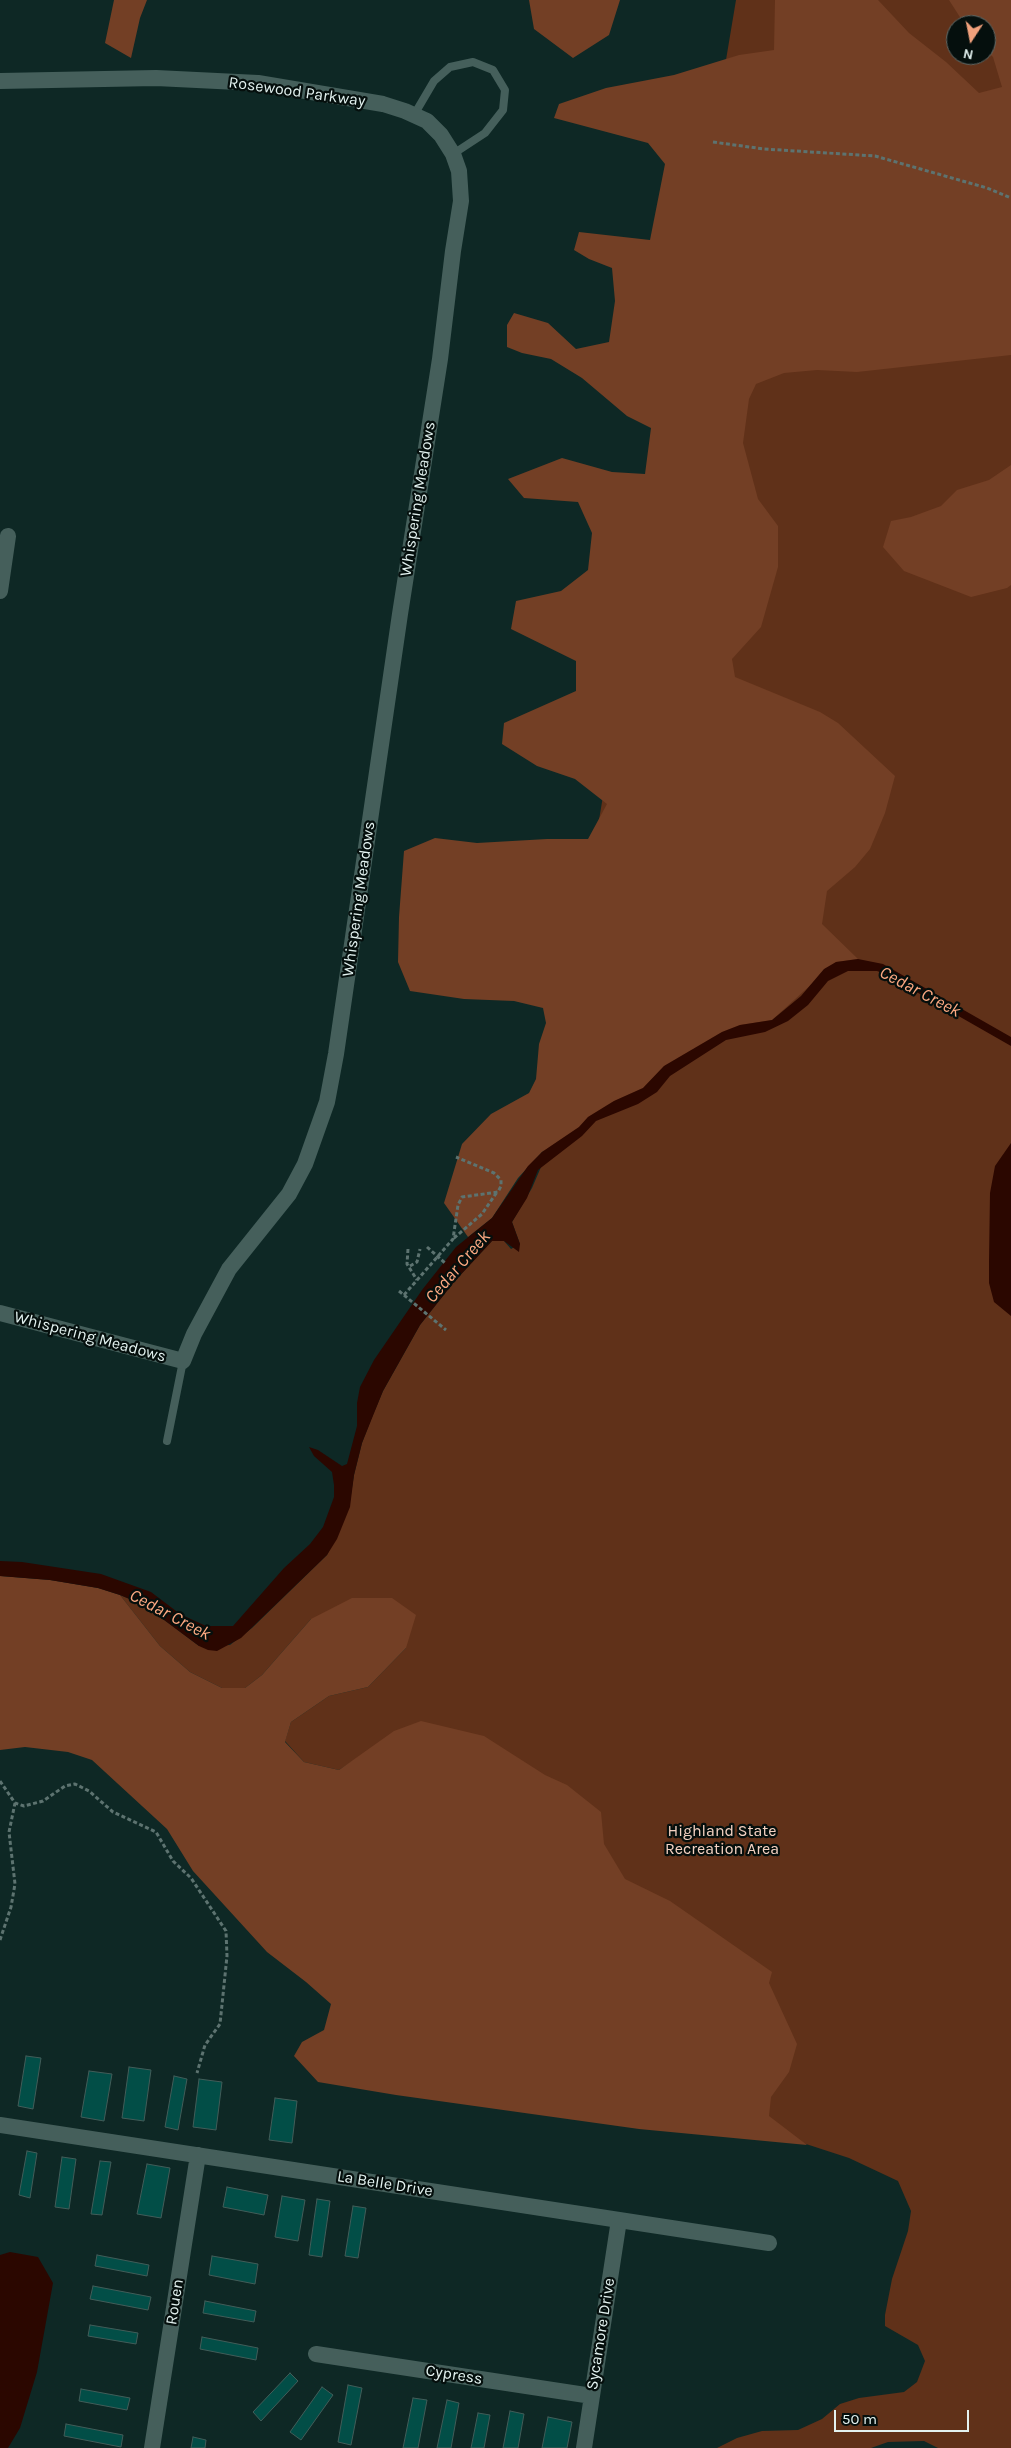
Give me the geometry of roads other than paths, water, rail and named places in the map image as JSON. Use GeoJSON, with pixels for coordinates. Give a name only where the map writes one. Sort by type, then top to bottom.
{"type":"FeatureCollection","features":[{"type":"Feature","properties":{"kind":"street","name":"Rosewood Parkway"},"geometry":{"type":"LineString","coordinates":[[0,81],[156,78],[258,83],[383,104],[427,121],[441,135],[453,154],[459,171],[461,201],[459,214]]}},
{"type":"Feature","properties":{"kind":"street","name":"Whispering Meadows"},"geometry":{"type":"LineString","coordinates":[[0,1313],[183,1361],[194,1334],[229,1268],[289,1194],[305,1164],[327,1102],[336,1054],[400,614],[439,368],[459,214]]}},
{"type":"Feature","properties":{"kind":"street"},"geometry":{"type":"LineString","coordinates":[[0,591],[8,536]]}},
{"type":"Feature","properties":{"kind":"street","name":"La Belle Drive"},"geometry":{"type":"LineString","coordinates":[[0,2125],[769,2243]]}},
{"type":"Feature","properties":{"kind":"street","name":"Rouen"},"geometry":{"type":"LineString","coordinates":[[152,2448],[198,2156]]}},
{"type":"Feature","properties":{"kind":"street","name":"Sycamore Drive"},"geometry":{"type":"LineString","coordinates":[[584,2448],[619,2220]]}},
{"type":"Feature","properties":{"kind":"street","name":"Cypress"},"geometry":{"type":"LineString","coordinates":[[316,2354],[592,2396]]}},
{"type":"Feature","properties":{"kind":"lane"},"geometry":{"type":"LineString","coordinates":[[414,115],[434,81],[450,67],[472,62],[493,70],[505,90],[503,110],[485,133],[453,154]]}},
{"type":"Feature","properties":{"kind":"lane"},"geometry":{"type":"LineString","coordinates":[[167,1442],[183,1361]]}},
{"type":"Feature","properties":{"kind":"water","name":"Cedar Creek"},"geometry":{"type":"Polygon","coordinates":[[[858,959],[883,964],[1011,1037],[1011,1046],[885,974],[877,971],[848,971],[828,981],[808,1005],[788,1021],[765,1032],[726,1040],[670,1076],[657,1092],[638,1104],[596,1121],[582,1136],[538,1170],[527,1198],[512,1222],[520,1244],[519,1252],[504,1241],[492,1241],[454,1282],[420,1325],[383,1391],[362,1443],[354,1475],[350,1507],[337,1539],[327,1555],[241,1638],[217,1651],[208,1650],[199,1646],[144,1605],[120,1595],[98,1588],[50,1580],[0,1576],[0,1561],[22,1562],[101,1574],[151,1592],[180,1614],[206,1626],[233,1626],[284,1568],[310,1544],[323,1527],[334,1497],[332,1472],[314,1456],[309,1447],[318,1450],[342,1466],[347,1464],[357,1426],[357,1403],[360,1387],[374,1360],[422,1290],[456,1247],[492,1218],[528,1166],[542,1152],[579,1127],[588,1117],[614,1101],[643,1088],[664,1066],[722,1032],[740,1025],[772,1020],[801,996],[824,969],[836,962],[858,959]]]}},
{"type":"Feature","properties":{"kind":"water"},"geometry":{"type":"Polygon","coordinates":[[[1011,1143],[1011,1316],[994,1302],[989,1283],[989,1262],[990,1193],[995,1166],[1011,1143]]]}},
{"type":"Feature","properties":{"kind":"water"},"geometry":{"type":"Polygon","coordinates":[[[10,2252],[38,2257],[53,2283],[37,2372],[20,2428],[8,2448],[0,2448],[0,2255],[10,2252]]]}},
{"type":"Feature","properties":{"kind":"park label","name":"Highland State Recreation Area"},"geometry":{"type":"Point","coordinates":[722,1840]}}]}
